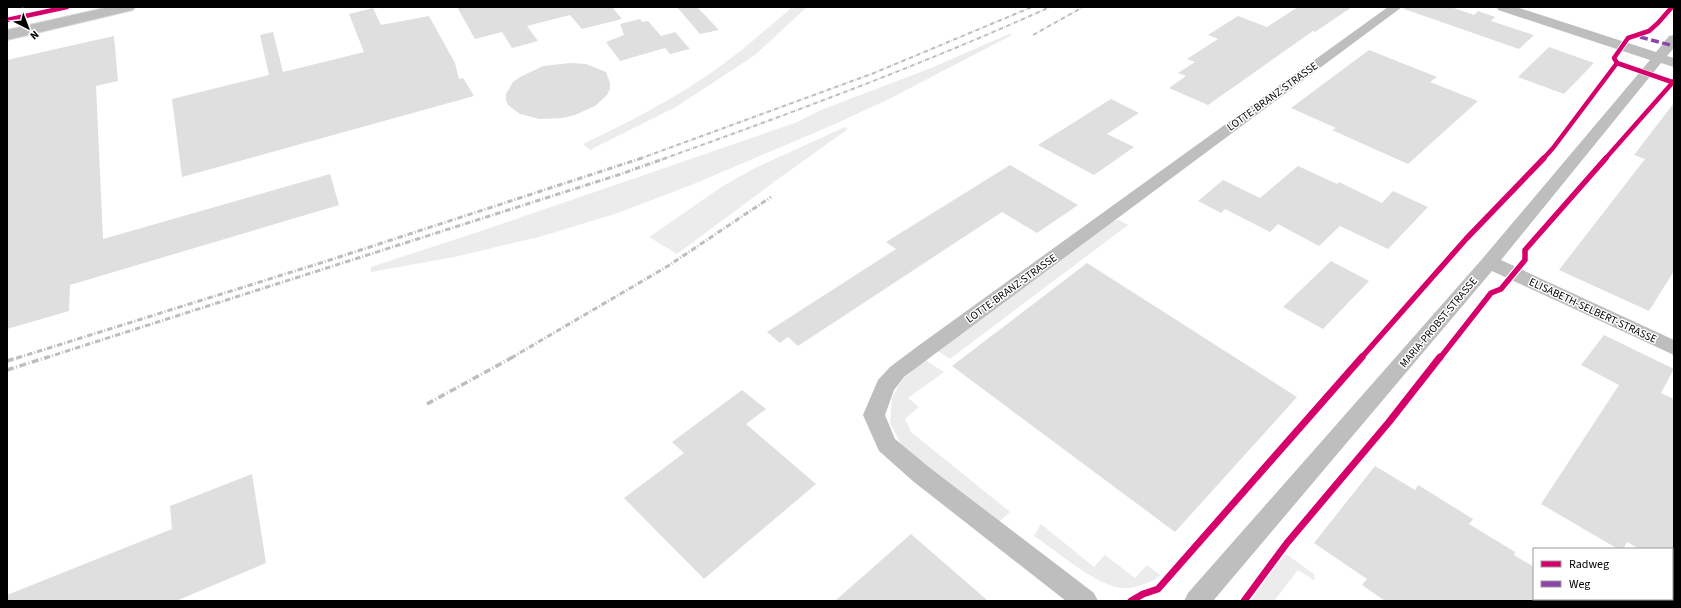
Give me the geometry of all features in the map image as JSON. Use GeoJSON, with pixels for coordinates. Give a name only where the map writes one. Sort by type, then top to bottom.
{"type":"FeatureCollection","features":[{"type":"Feature","properties":{"kind":"main road"},"geometry":{"type":"LineString","coordinates":[[7,27],[94,7]]}},
{"type":"Feature","properties":{"kind":"main road"},"geometry":{"type":"LineString","coordinates":[[7,35],[128,7]]}},
{"type":"Feature","properties":{"kind":"street","name":"LOTTE-BRANZ-STRASSE"},"geometry":{"type":"LineString","coordinates":[[1084,601],[922,475],[887,445],[874,415],[885,386],[897,372],[925,351],[1334,50],[1396,7]]}},
{"type":"Feature","properties":{"kind":"street"},"geometry":{"type":"LineString","coordinates":[[1503,7],[1666,60]]}},
{"type":"Feature","properties":{"kind":"street","name":"MARIA-PROBST-STRASSE"},"geometry":{"type":"LineString","coordinates":[[1197,601],[1666,60],[1674,40]]}},
{"type":"Feature","properties":{"kind":"street","name":"ELISABETH-SELBERT-STRASSE"},"geometry":{"type":"LineString","coordinates":[[1490,262],[1674,348]]}},
{"type":"Feature","properties":{"kind":"shaded area"},"geometry":{"type":"Polygon","coordinates":[[[792,7],[807,7],[755,55],[676,107],[590,150],[583,144],[632,120],[700,80],[743,49],[792,7]]]}},
{"type":"Feature","properties":{"kind":"shaded area"},"geometry":{"type":"Polygon","coordinates":[[[1009,34],[1012,35],[889,99],[833,125],[691,185],[615,214],[539,237],[454,257],[371,272],[371,267],[487,229],[795,123],[821,110],[931,68],[1009,34]]]}},
{"type":"Feature","properties":{"kind":"shaded area"},"geometry":{"type":"Polygon","coordinates":[[[845,127],[848,129],[677,254],[649,237],[723,186],[755,168],[845,127]]]}},
{"type":"Feature","properties":{"kind":"shaded area"},"geometry":{"type":"Polygon","coordinates":[[[1119,220],[1128,225],[950,359],[938,351],[1110,222],[1119,220]]]}},
{"type":"Feature","properties":{"kind":"shaded area"},"geometry":{"type":"Polygon","coordinates":[[[925,360],[944,372],[908,398],[919,407],[905,419],[911,432],[1010,512],[998,523],[903,448],[890,423],[892,398],[901,381],[925,360]]]}},
{"type":"Feature","properties":{"kind":"shaded area"},"geometry":{"type":"Polygon","coordinates":[[[1041,524],[1094,567],[1105,555],[1135,578],[1147,565],[1160,575],[1155,580],[1128,588],[1113,586],[1101,582],[1077,567],[1034,536],[1041,524]]]}},
{"type":"Feature","properties":{"kind":"shaded area"},"geometry":{"type":"Polygon","coordinates":[[[1286,554],[1314,574],[1315,581],[1298,570],[1274,601],[1245,601],[1286,554]]]}},
{"type":"Feature","properties":{"kind":"building"},"geometry":{"type":"Polygon","coordinates":[[[457,7],[612,7],[622,19],[582,29],[570,15],[527,26],[538,41],[512,48],[502,32],[475,39],[457,7]]]}},
{"type":"Feature","properties":{"kind":"building"},"geometry":{"type":"Polygon","coordinates":[[[677,7],[697,7],[719,30],[700,34],[677,7]]]}},
{"type":"Feature","properties":{"kind":"building"},"geometry":{"type":"Polygon","coordinates":[[[1298,7],[1352,7],[1315,32],[1313,31],[1208,105],[1169,88],[1186,76],[1178,73],[1195,62],[1187,59],[1218,39],[1208,35],[1238,16],[1267,27],[1298,7]]]}},
{"type":"Feature","properties":{"kind":"building"},"geometry":{"type":"Polygon","coordinates":[[[1405,7],[1451,7],[1474,15],[1478,11],[1495,17],[1491,21],[1534,35],[1519,49],[1404,9],[1405,7]]]}},
{"type":"Feature","properties":{"kind":"building"},"geometry":{"type":"Polygon","coordinates":[[[373,8],[381,25],[429,16],[455,63],[459,79],[463,78],[474,96],[182,177],[172,99],[269,75],[260,35],[273,32],[283,72],[364,52],[349,14],[373,8]]]}},
{"type":"Feature","properties":{"kind":"building"},"geometry":{"type":"Polygon","coordinates":[[[640,19],[642,22],[648,21],[661,36],[675,32],[690,49],[670,54],[665,48],[620,61],[606,42],[624,35],[620,24],[640,19]]]}},
{"type":"Feature","properties":{"kind":"building"},"geometry":{"type":"Polygon","coordinates":[[[114,36],[118,81],[96,86],[103,239],[330,174],[339,205],[70,285],[69,311],[7,329],[7,60],[114,36]]]}},
{"type":"Feature","properties":{"kind":"building"},"geometry":{"type":"Polygon","coordinates":[[[1549,47],[1594,63],[1564,94],[1518,77],[1549,47]]]}},
{"type":"Feature","properties":{"kind":"building"},"geometry":{"type":"Polygon","coordinates":[[[1369,50],[1437,77],[1430,82],[1478,101],[1408,164],[1332,130],[1336,128],[1291,108],[1369,50]]]}},
{"type":"Feature","properties":{"kind":"building"},"geometry":{"type":"Polygon","coordinates":[[[570,63],[586,64],[606,72],[610,83],[610,89],[607,95],[595,106],[575,115],[563,118],[540,119],[520,114],[508,105],[506,94],[513,82],[520,77],[543,66],[570,63]]]}},
{"type":"Feature","properties":{"kind":"building"},"geometry":{"type":"Polygon","coordinates":[[[1111,99],[1139,113],[1107,134],[1134,147],[1094,175],[1038,145],[1111,99]]]}},
{"type":"Feature","properties":{"kind":"building"},"geometry":{"type":"Polygon","coordinates":[[[1674,103],[1674,271],[1649,311],[1559,270],[1645,159],[1634,155],[1674,103]]]}},
{"type":"Feature","properties":{"kind":"building"},"geometry":{"type":"Polygon","coordinates":[[[1010,165],[1078,205],[1037,233],[1002,212],[798,346],[788,337],[780,343],[767,332],[896,249],[886,242],[1010,165]]]}},
{"type":"Feature","properties":{"kind":"building"},"geometry":{"type":"Polygon","coordinates":[[[1298,166],[1337,184],[1339,182],[1382,203],[1393,191],[1428,207],[1388,249],[1340,226],[1319,246],[1278,224],[1270,232],[1225,209],[1221,213],[1198,201],[1223,180],[1260,198],[1298,166]]]}},
{"type":"Feature","properties":{"kind":"building"},"geometry":{"type":"Polygon","coordinates":[[[1331,261],[1369,281],[1323,329],[1283,307],[1331,261]]]}},
{"type":"Feature","properties":{"kind":"building"},"geometry":{"type":"Polygon","coordinates":[[[1087,263],[1297,397],[1175,532],[952,366],[1087,263]]]}},
{"type":"Feature","properties":{"kind":"building"},"geometry":{"type":"Polygon","coordinates":[[[1604,335],[1674,369],[1661,393],[1674,399],[1674,549],[1637,548],[1627,542],[1624,548],[1616,548],[1541,504],[1619,385],[1581,365],[1604,335]]]}},
{"type":"Feature","properties":{"kind":"building"},"geometry":{"type":"Polygon","coordinates":[[[742,390],[766,409],[746,424],[816,484],[704,579],[624,498],[684,453],[672,442],[742,390]]]}},
{"type":"Feature","properties":{"kind":"building"},"geometry":{"type":"Polygon","coordinates":[[[1375,466],[1415,490],[1418,485],[1473,519],[1469,524],[1515,552],[1514,555],[1533,566],[1534,601],[1385,601],[1362,585],[1367,579],[1314,543],[1375,466]]]}},
{"type":"Feature","properties":{"kind":"building"},"geometry":{"type":"Polygon","coordinates":[[[252,474],[266,563],[176,601],[7,601],[7,595],[172,529],[170,506],[252,474]]]}},
{"type":"Feature","properties":{"kind":"building"},"geometry":{"type":"Polygon","coordinates":[[[911,534],[988,601],[835,601],[911,534]]]}},
{"type":"Feature","properties":{"kind":"railway"},"geometry":{"type":"LineString","coordinates":[[639,159],[874,73],[1032,7]]}},
{"type":"Feature","properties":{"kind":"railway"},"geometry":{"type":"LineString","coordinates":[[663,159],[907,68],[1050,7]]}},
{"type":"Feature","properties":{"kind":"railway"},"geometry":{"type":"LineString","coordinates":[[1033,35],[1083,7]]}},
{"type":"Feature","properties":{"kind":"railway"},"geometry":{"type":"LineString","coordinates":[[45,358],[621,174],[666,158]]}},
{"type":"Feature","properties":{"kind":"railway"},"geometry":{"type":"LineString","coordinates":[[17,358],[330,260],[639,159]]}},
{"type":"Feature","properties":{"kind":"railway"},"geometry":{"type":"LineString","coordinates":[[511,358],[668,266],[771,197]]}},
{"type":"Feature","properties":{"kind":"railway"},"geometry":{"type":"LineString","coordinates":[[7,361],[20,357]]}},
{"type":"Feature","properties":{"kind":"railway"},"geometry":{"type":"LineString","coordinates":[[7,370],[48,357]]}},
{"type":"Feature","properties":{"kind":"railway"},"geometry":{"type":"LineString","coordinates":[[427,404],[513,357]]}},
{"type":"Feature","properties":{"kind":"marked path"},"geometry":{"type":"LineString","coordinates":[[1640,37],[1674,46]]}},
{"type":"Feature","properties":{"kind":"cycle path"},"geometry":{"type":"LineString","coordinates":[[7,20],[67,7]]}},
{"type":"Feature","properties":{"kind":"cycle path"},"geometry":{"type":"LineString","coordinates":[[1131,601],[1143,594],[1158,589],[1466,239],[1553,148],[1617,63],[1614,58],[1628,38],[1636,37],[1649,31],[1672,7]]}},
{"type":"Feature","properties":{"kind":"cycle path"},"geometry":{"type":"LineString","coordinates":[[1617,63],[1672,82]]}},
{"type":"Feature","properties":{"kind":"cycle path"},"geometry":{"type":"LineString","coordinates":[[1244,601],[1287,543],[1389,422],[1491,293],[1501,289],[1525,260],[1525,250],[1674,81]]}}]}
